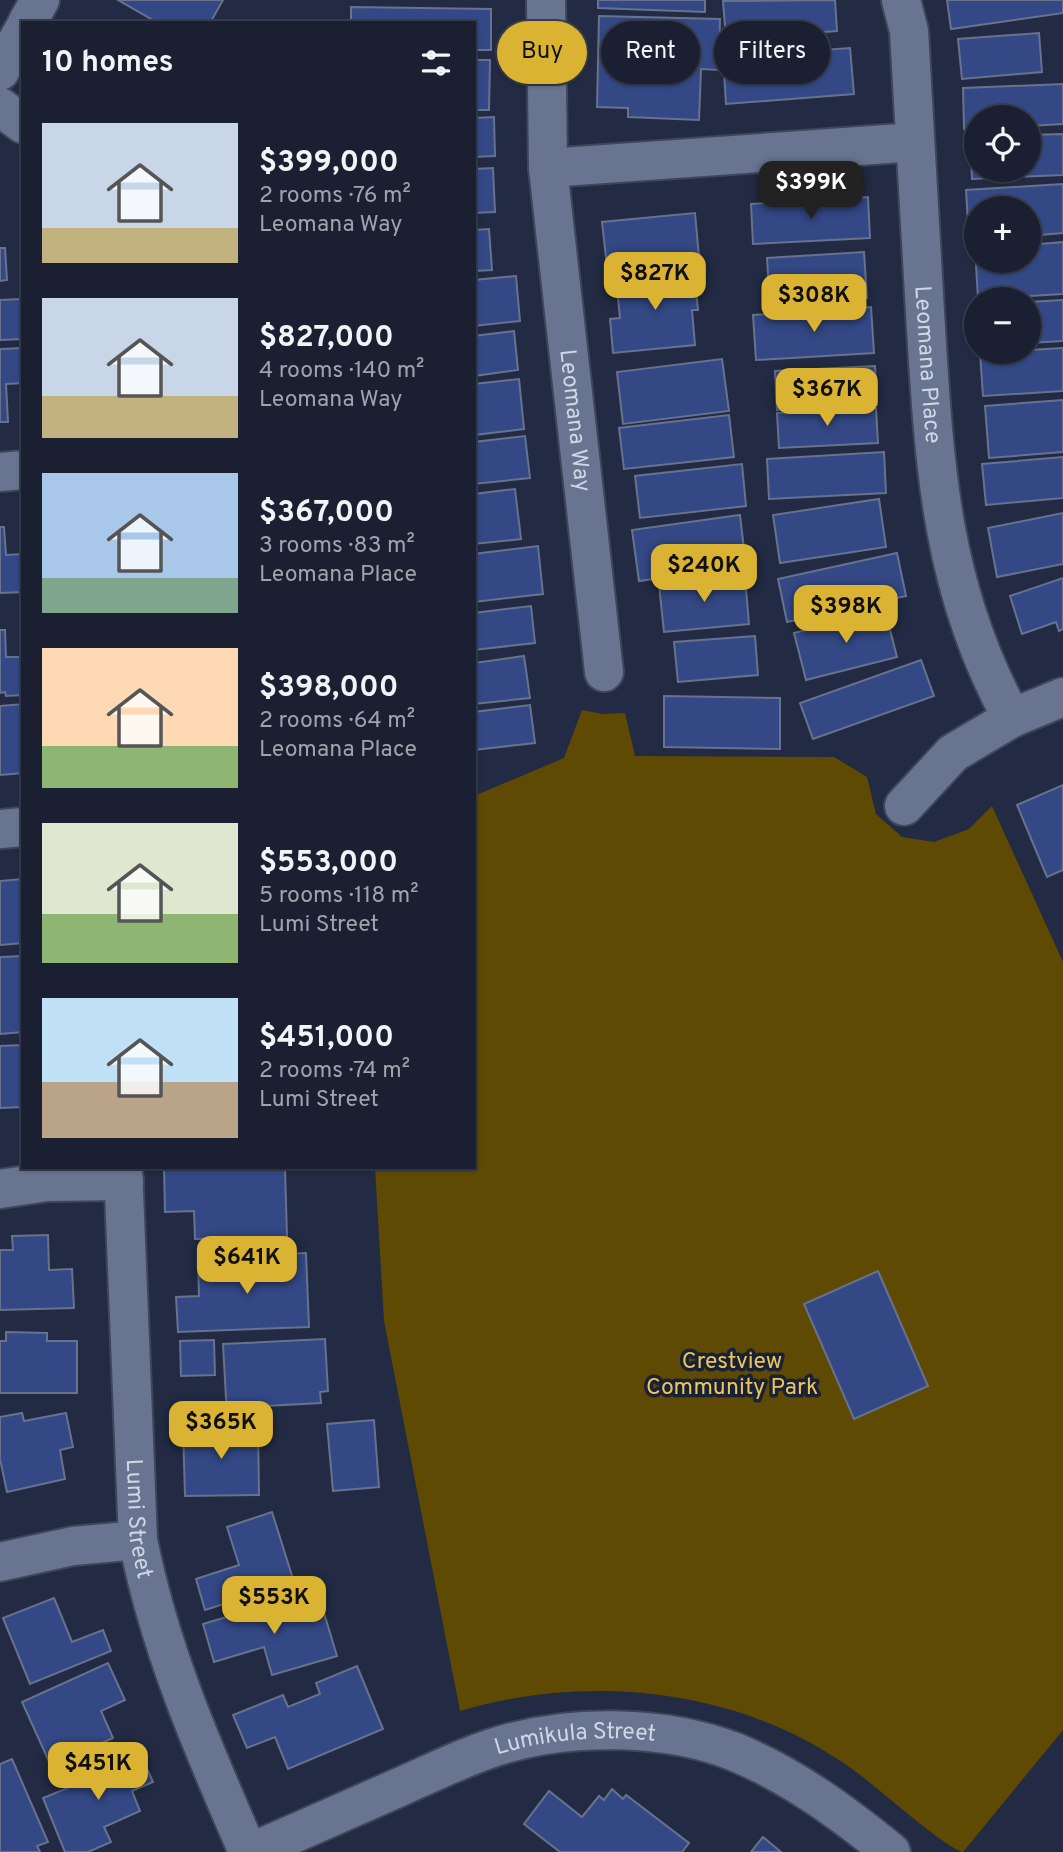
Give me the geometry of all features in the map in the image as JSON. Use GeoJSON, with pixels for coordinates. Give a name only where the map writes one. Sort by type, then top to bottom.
{"type":"FeatureCollection","features":[{"type":"Feature","properties":{"kind":"street"},"geometry":{"type":"LineString","coordinates":[[28,21],[40,0]]}},
{"type":"Feature","properties":{"kind":"street","name":"Leomana Way"},"geometry":{"type":"LineString","coordinates":[[546,0],[548,168],[604,672]]}},
{"type":"Feature","properties":{"kind":"street","name":"Leomana Place"},"geometry":{"type":"LineString","coordinates":[[901,0],[909,31],[936,472],[954,577],[990,678],[1012,718]]}},
{"type":"Feature","properties":{"kind":"street"},"geometry":{"type":"LineString","coordinates":[[0,71],[21,34]]}},
{"type":"Feature","properties":{"kind":"street"},"geometry":{"type":"LineString","coordinates":[[0,107],[21,123]]}},
{"type":"Feature","properties":{"kind":"street"},"geometry":{"type":"LineString","coordinates":[[548,168],[915,142]]}},
{"type":"Feature","properties":{"kind":"street"},"geometry":{"type":"LineString","coordinates":[[0,472],[21,470]]}},
{"type":"Feature","properties":{"kind":"street"},"geometry":{"type":"LineString","coordinates":[[904,807],[953,753],[1012,718],[1063,697]]}},
{"type":"Feature","properties":{"kind":"street"},"geometry":{"type":"LineString","coordinates":[[0,829],[21,827]]}},
{"type":"Feature","properties":{"kind":"street"},"geometry":{"type":"LineString","coordinates":[[0,1189],[123,1174]]}},
{"type":"Feature","properties":{"kind":"street","name":"Lumi Street"},"geometry":{"type":"LineString","coordinates":[[123,1174],[138,1540],[150,1600],[169,1662],[250,1852]]}},
{"type":"Feature","properties":{"kind":"street"},"geometry":{"type":"LineString","coordinates":[[0,1563],[73,1546],[138,1540]]}},
{"type":"Feature","properties":{"kind":"street","name":"Lumikula Street"},"geometry":{"type":"LineString","coordinates":[[250,1852],[504,1744],[553,1733],[610,1730],[677,1737],[734,1752],[796,1782],[891,1852]]}},
{"type":"Feature","properties":{"kind":"green space","name":"Crestview Community Park"},"geometry":{"type":"Polygon","coordinates":[[[582,710],[602,714],[625,713],[635,756],[834,757],[867,777],[876,814],[902,837],[934,842],[969,829],[992,806],[1063,962],[1063,1730],[963,1852],[940,1839],[848,1766],[805,1740],[759,1719],[710,1704],[660,1695],[610,1691],[509,1699],[460,1711],[384,1321],[375,1169],[476,1169],[476,795],[564,758],[582,710]]]}},
{"type":"Feature","properties":{"kind":"building"},"geometry":{"type":"Polygon","coordinates":[[[118,0],[223,0],[211,21],[155,21],[118,0]]]}},
{"type":"Feature","properties":{"kind":"building"},"geometry":{"type":"Polygon","coordinates":[[[598,0],[705,0],[705,12],[598,8],[598,0]]]}},
{"type":"Feature","properties":{"kind":"building"},"geometry":{"type":"Polygon","coordinates":[[[835,0],[837,31],[830,32],[830,21],[725,21],[723,1],[835,0]]]}},
{"type":"Feature","properties":{"kind":"building"},"geometry":{"type":"Polygon","coordinates":[[[947,0],[1063,0],[1063,13],[951,29],[947,0]]]}},
{"type":"Feature","properties":{"kind":"building"},"geometry":{"type":"Polygon","coordinates":[[[351,7],[491,9],[491,50],[476,50],[476,21],[351,21],[351,7]]]}},
{"type":"Feature","properties":{"kind":"building"},"geometry":{"type":"Polygon","coordinates":[[[599,16],[720,19],[714,21],[714,70],[701,69],[699,120],[628,117],[628,108],[597,107],[599,16]]]}},
{"type":"Feature","properties":{"kind":"building"},"geometry":{"type":"Polygon","coordinates":[[[1039,33],[1042,72],[962,79],[958,39],[1039,33]]]}},
{"type":"Feature","properties":{"kind":"building"},"geometry":{"type":"Polygon","coordinates":[[[850,48],[854,94],[726,104],[725,84],[830,84],[830,49],[850,48]]]}},
{"type":"Feature","properties":{"kind":"building"},"geometry":{"type":"Polygon","coordinates":[[[476,60],[490,60],[489,110],[476,110],[476,60]]]}},
{"type":"Feature","properties":{"kind":"building"},"geometry":{"type":"Polygon","coordinates":[[[1063,84],[1063,124],[1041,125],[1041,105],[964,105],[964,129],[963,88],[1063,84]]]}},
{"type":"Feature","properties":{"kind":"building"},"geometry":{"type":"Polygon","coordinates":[[[494,117],[495,156],[476,157],[476,118],[494,117]]]}},
{"type":"Feature","properties":{"kind":"building"},"geometry":{"type":"Polygon","coordinates":[[[1063,134],[1063,175],[1041,176],[1041,135],[1063,134]]]}},
{"type":"Feature","properties":{"kind":"building"},"geometry":{"type":"Polygon","coordinates":[[[493,168],[495,212],[476,213],[476,169],[493,168]]]}},
{"type":"Feature","properties":{"kind":"building"},"geometry":{"type":"Polygon","coordinates":[[[1063,184],[1063,233],[1041,235],[1041,196],[966,196],[966,190],[1063,184]]]}},
{"type":"Feature","properties":{"kind":"building"},"geometry":{"type":"Polygon","coordinates":[[[868,197],[870,238],[753,244],[751,204],[868,197]]]}},
{"type":"Feature","properties":{"kind":"building"},"geometry":{"type":"Polygon","coordinates":[[[695,213],[699,257],[607,266],[602,222],[695,213]]]}},
{"type":"Feature","properties":{"kind":"building"},"geometry":{"type":"Polygon","coordinates":[[[489,229],[492,270],[476,271],[476,230],[489,229]]]}},
{"type":"Feature","properties":{"kind":"building"},"geometry":{"type":"Polygon","coordinates":[[[1063,242],[1063,294],[1041,295],[1041,287],[977,287],[976,273],[1041,273],[1041,244],[1063,242]]]}},
{"type":"Feature","properties":{"kind":"building"},"geometry":{"type":"Polygon","coordinates":[[[0,248],[5,248],[7,280],[0,281],[0,248]]]}},
{"type":"Feature","properties":{"kind":"building"},"geometry":{"type":"Polygon","coordinates":[[[864,252],[867,298],[770,304],[767,258],[864,252]]]}},
{"type":"Feature","properties":{"kind":"building"},"geometry":{"type":"Polygon","coordinates":[[[694,271],[698,310],[692,310],[695,345],[613,353],[610,319],[620,318],[616,279],[694,271]]]}},
{"type":"Feature","properties":{"kind":"building"},"geometry":{"type":"Polygon","coordinates":[[[516,276],[520,321],[476,326],[476,280],[516,276]]]}},
{"type":"Feature","properties":{"kind":"building"},"geometry":{"type":"Polygon","coordinates":[[[20,299],[21,339],[0,340],[0,300],[20,299]]]}},
{"type":"Feature","properties":{"kind":"building"},"geometry":{"type":"Polygon","coordinates":[[[1063,300],[1063,341],[1041,342],[1041,301],[1063,300]]]}},
{"type":"Feature","properties":{"kind":"building"},"geometry":{"type":"Polygon","coordinates":[[[871,307],[874,353],[756,360],[753,315],[871,307]]]}},
{"type":"Feature","properties":{"kind":"building"},"geometry":{"type":"Polygon","coordinates":[[[514,331],[518,370],[476,376],[476,336],[514,331]]]}},
{"type":"Feature","properties":{"kind":"building"},"geometry":{"type":"Polygon","coordinates":[[[21,348],[21,383],[6,384],[8,422],[0,422],[0,349],[21,348]]]}},
{"type":"Feature","properties":{"kind":"building"},"geometry":{"type":"Polygon","coordinates":[[[1063,348],[1063,391],[983,396],[981,364],[1041,364],[1041,349],[1063,348]]]}},
{"type":"Feature","properties":{"kind":"building"},"geometry":{"type":"Polygon","coordinates":[[[722,359],[729,411],[623,424],[617,372],[722,359]]]}},
{"type":"Feature","properties":{"kind":"building"},"geometry":{"type":"Polygon","coordinates":[[[875,366],[877,405],[777,410],[775,371],[875,366]]]}},
{"type":"Feature","properties":{"kind":"building"},"geometry":{"type":"Polygon","coordinates":[[[519,379],[524,429],[476,435],[476,384],[519,379]]]}},
{"type":"Feature","properties":{"kind":"building"},"geometry":{"type":"Polygon","coordinates":[[[1063,400],[1063,452],[989,458],[985,406],[1063,400]]]}},
{"type":"Feature","properties":{"kind":"building"},"geometry":{"type":"Polygon","coordinates":[[[876,408],[878,443],[779,448],[777,413],[876,408]]]}},
{"type":"Feature","properties":{"kind":"building"},"geometry":{"type":"Polygon","coordinates":[[[729,415],[734,457],[624,469],[619,428],[729,415]]]}},
{"type":"Feature","properties":{"kind":"building"},"geometry":{"type":"Polygon","coordinates":[[[525,436],[530,478],[476,484],[476,442],[525,436]]]}},
{"type":"Feature","properties":{"kind":"building"},"geometry":{"type":"Polygon","coordinates":[[[884,452],[886,493],[769,499],[767,459],[884,452]]]}},
{"type":"Feature","properties":{"kind":"building"},"geometry":{"type":"Polygon","coordinates":[[[1063,457],[1063,498],[986,505],[982,464],[1063,457]]]}},
{"type":"Feature","properties":{"kind":"building"},"geometry":{"type":"Polygon","coordinates":[[[742,464],[746,506],[640,518],[635,476],[742,464]]]}},
{"type":"Feature","properties":{"kind":"building"},"geometry":{"type":"Polygon","coordinates":[[[515,489],[521,539],[476,544],[476,494],[515,489]]]}},
{"type":"Feature","properties":{"kind":"building"},"geometry":{"type":"Polygon","coordinates":[[[879,499],[886,547],[780,563],[773,515],[879,499]]]}},
{"type":"Feature","properties":{"kind":"building"},"geometry":{"type":"Polygon","coordinates":[[[1063,513],[1063,564],[997,577],[988,528],[1063,513]]]}},
{"type":"Feature","properties":{"kind":"building"},"geometry":{"type":"Polygon","coordinates":[[[740,515],[746,566],[639,581],[632,530],[740,515]]]}},
{"type":"Feature","properties":{"kind":"building"},"geometry":{"type":"Polygon","coordinates":[[[0,527],[4,527],[6,555],[21,554],[21,592],[0,593],[0,527]]]}},
{"type":"Feature","properties":{"kind":"building"},"geometry":{"type":"Polygon","coordinates":[[[538,546],[543,594],[476,602],[476,554],[538,546]]]}},
{"type":"Feature","properties":{"kind":"building"},"geometry":{"type":"Polygon","coordinates":[[[897,553],[906,596],[787,622],[778,579],[897,553]]]}},
{"type":"Feature","properties":{"kind":"building"},"geometry":{"type":"Polygon","coordinates":[[[745,577],[749,624],[664,632],[659,585],[745,577]]]}},
{"type":"Feature","properties":{"kind":"building"},"geometry":{"type":"Polygon","coordinates":[[[1063,578],[1063,629],[1059,631],[1056,622],[1022,634],[1010,596],[1063,578]]]}},
{"type":"Feature","properties":{"kind":"building"},"geometry":{"type":"Polygon","coordinates":[[[531,606],[535,643],[476,650],[476,613],[531,606]]]}},
{"type":"Feature","properties":{"kind":"building"},"geometry":{"type":"Polygon","coordinates":[[[885,610],[897,657],[806,680],[794,633],[885,610]]]}},
{"type":"Feature","properties":{"kind":"building"},"geometry":{"type":"Polygon","coordinates":[[[0,630],[5,630],[6,657],[21,657],[21,695],[6,696],[5,692],[0,693],[0,630]]]}},
{"type":"Feature","properties":{"kind":"building"},"geometry":{"type":"Polygon","coordinates":[[[755,636],[758,675],[678,682],[674,642],[755,636]]]}},
{"type":"Feature","properties":{"kind":"building"},"geometry":{"type":"Polygon","coordinates":[[[524,656],[530,698],[476,704],[476,663],[524,656]]]}},
{"type":"Feature","properties":{"kind":"building"},"geometry":{"type":"Polygon","coordinates":[[[921,660],[934,696],[813,739],[800,703],[921,660]]]}},
{"type":"Feature","properties":{"kind":"building"},"geometry":{"type":"Polygon","coordinates":[[[664,696],[780,698],[780,749],[664,747],[664,696]]]}},
{"type":"Feature","properties":{"kind":"building"},"geometry":{"type":"Polygon","coordinates":[[[21,704],[21,773],[0,775],[0,706],[21,704]]]}},
{"type":"Feature","properties":{"kind":"building"},"geometry":{"type":"Polygon","coordinates":[[[530,705],[535,743],[476,750],[476,712],[530,705]]]}},
{"type":"Feature","properties":{"kind":"building"},"geometry":{"type":"Polygon","coordinates":[[[1063,785],[1063,870],[1047,877],[1017,805],[1063,785]]]}},
{"type":"Feature","properties":{"kind":"building"},"geometry":{"type":"Polygon","coordinates":[[[21,879],[21,943],[0,945],[0,881],[21,879]]]}},
{"type":"Feature","properties":{"kind":"building"},"geometry":{"type":"Polygon","coordinates":[[[21,956],[21,1032],[0,1034],[0,957],[21,956]]]}},
{"type":"Feature","properties":{"kind":"building"},"geometry":{"type":"Polygon","coordinates":[[[21,1045],[21,1107],[0,1108],[0,1046],[21,1045]]]}},
{"type":"Feature","properties":{"kind":"building"},"geometry":{"type":"Polygon","coordinates":[[[164,1169],[285,1169],[287,1237],[195,1239],[194,1211],[165,1212],[164,1169]]]}},
{"type":"Feature","properties":{"kind":"building"},"geometry":{"type":"Polygon","coordinates":[[[48,1235],[49,1270],[72,1269],[74,1308],[0,1310],[0,1250],[13,1250],[12,1236],[48,1235]]]}},
{"type":"Feature","properties":{"kind":"building"},"geometry":{"type":"Polygon","coordinates":[[[306,1253],[309,1327],[178,1332],[176,1297],[199,1296],[198,1258],[231,1257],[231,1271],[266,1270],[266,1255],[306,1253]]]}},
{"type":"Feature","properties":{"kind":"building"},"geometry":{"type":"Polygon","coordinates":[[[878,1271],[928,1386],[854,1419],[804,1304],[878,1271]]]}},
{"type":"Feature","properties":{"kind":"building"},"geometry":{"type":"Polygon","coordinates":[[[6,1332],[47,1333],[47,1341],[77,1341],[77,1393],[0,1393],[0,1341],[6,1341],[6,1332]]]}},
{"type":"Feature","properties":{"kind":"building"},"geometry":{"type":"Polygon","coordinates":[[[325,1339],[328,1391],[320,1392],[321,1403],[266,1406],[267,1414],[227,1416],[223,1344],[325,1339]]]}},
{"type":"Feature","properties":{"kind":"building"},"geometry":{"type":"Polygon","coordinates":[[[214,1340],[215,1375],[181,1376],[180,1341],[214,1340]]]}},
{"type":"Feature","properties":{"kind":"building"},"geometry":{"type":"Polygon","coordinates":[[[22,1413],[24,1421],[66,1413],[73,1447],[60,1450],[65,1479],[7,1492],[0,1459],[0,1417],[22,1413]]]}},
{"type":"Feature","properties":{"kind":"building"},"geometry":{"type":"Polygon","coordinates":[[[374,1420],[379,1487],[333,1491],[327,1424],[374,1420]]]}},
{"type":"Feature","properties":{"kind":"building"},"geometry":{"type":"Polygon","coordinates":[[[258,1427],[259,1495],[185,1496],[183,1428],[258,1427]]]}},
{"type":"Feature","properties":{"kind":"building"},"geometry":{"type":"Polygon","coordinates":[[[272,1512],[294,1582],[205,1610],[196,1579],[239,1565],[227,1527],[272,1512]]]}},
{"type":"Feature","properties":{"kind":"building"},"geometry":{"type":"Polygon","coordinates":[[[54,1598],[72,1642],[103,1630],[111,1651],[30,1684],[3,1618],[54,1598]]]}},
{"type":"Feature","properties":{"kind":"building"},"geometry":{"type":"Polygon","coordinates":[[[309,1599],[314,1616],[324,1613],[337,1656],[272,1675],[264,1647],[214,1662],[203,1624],[260,1607],[261,1613],[309,1599]]]}},
{"type":"Feature","properties":{"kind":"building"},"geometry":{"type":"Polygon","coordinates":[[[108,1663],[125,1700],[101,1711],[113,1738],[51,1766],[22,1702],[108,1663]]]}},
{"type":"Feature","properties":{"kind":"building"},"geometry":{"type":"Polygon","coordinates":[[[357,1666],[383,1729],[288,1769],[275,1737],[247,1748],[233,1715],[283,1695],[288,1707],[320,1694],[316,1683],[357,1666]]]}},
{"type":"Feature","properties":{"kind":"building"},"geometry":{"type":"Polygon","coordinates":[[[138,1748],[153,1782],[132,1791],[140,1811],[104,1827],[111,1842],[88,1852],[65,1852],[43,1798],[80,1783],[77,1774],[138,1748]]]}},
{"type":"Feature","properties":{"kind":"building"},"geometry":{"type":"Polygon","coordinates":[[[12,1759],[48,1842],[37,1846],[40,1852],[0,1852],[0,1764],[12,1759]]]}},
{"type":"Feature","properties":{"kind":"building"},"geometry":{"type":"Polygon","coordinates":[[[612,1789],[623,1799],[626,1795],[689,1843],[682,1852],[560,1852],[524,1824],[549,1791],[582,1817],[599,1796],[604,1800],[612,1789]]]}},
{"type":"Feature","properties":{"kind":"building"},"geometry":{"type":"Polygon","coordinates":[[[763,1837],[781,1852],[751,1852],[763,1837]]]}}]}
